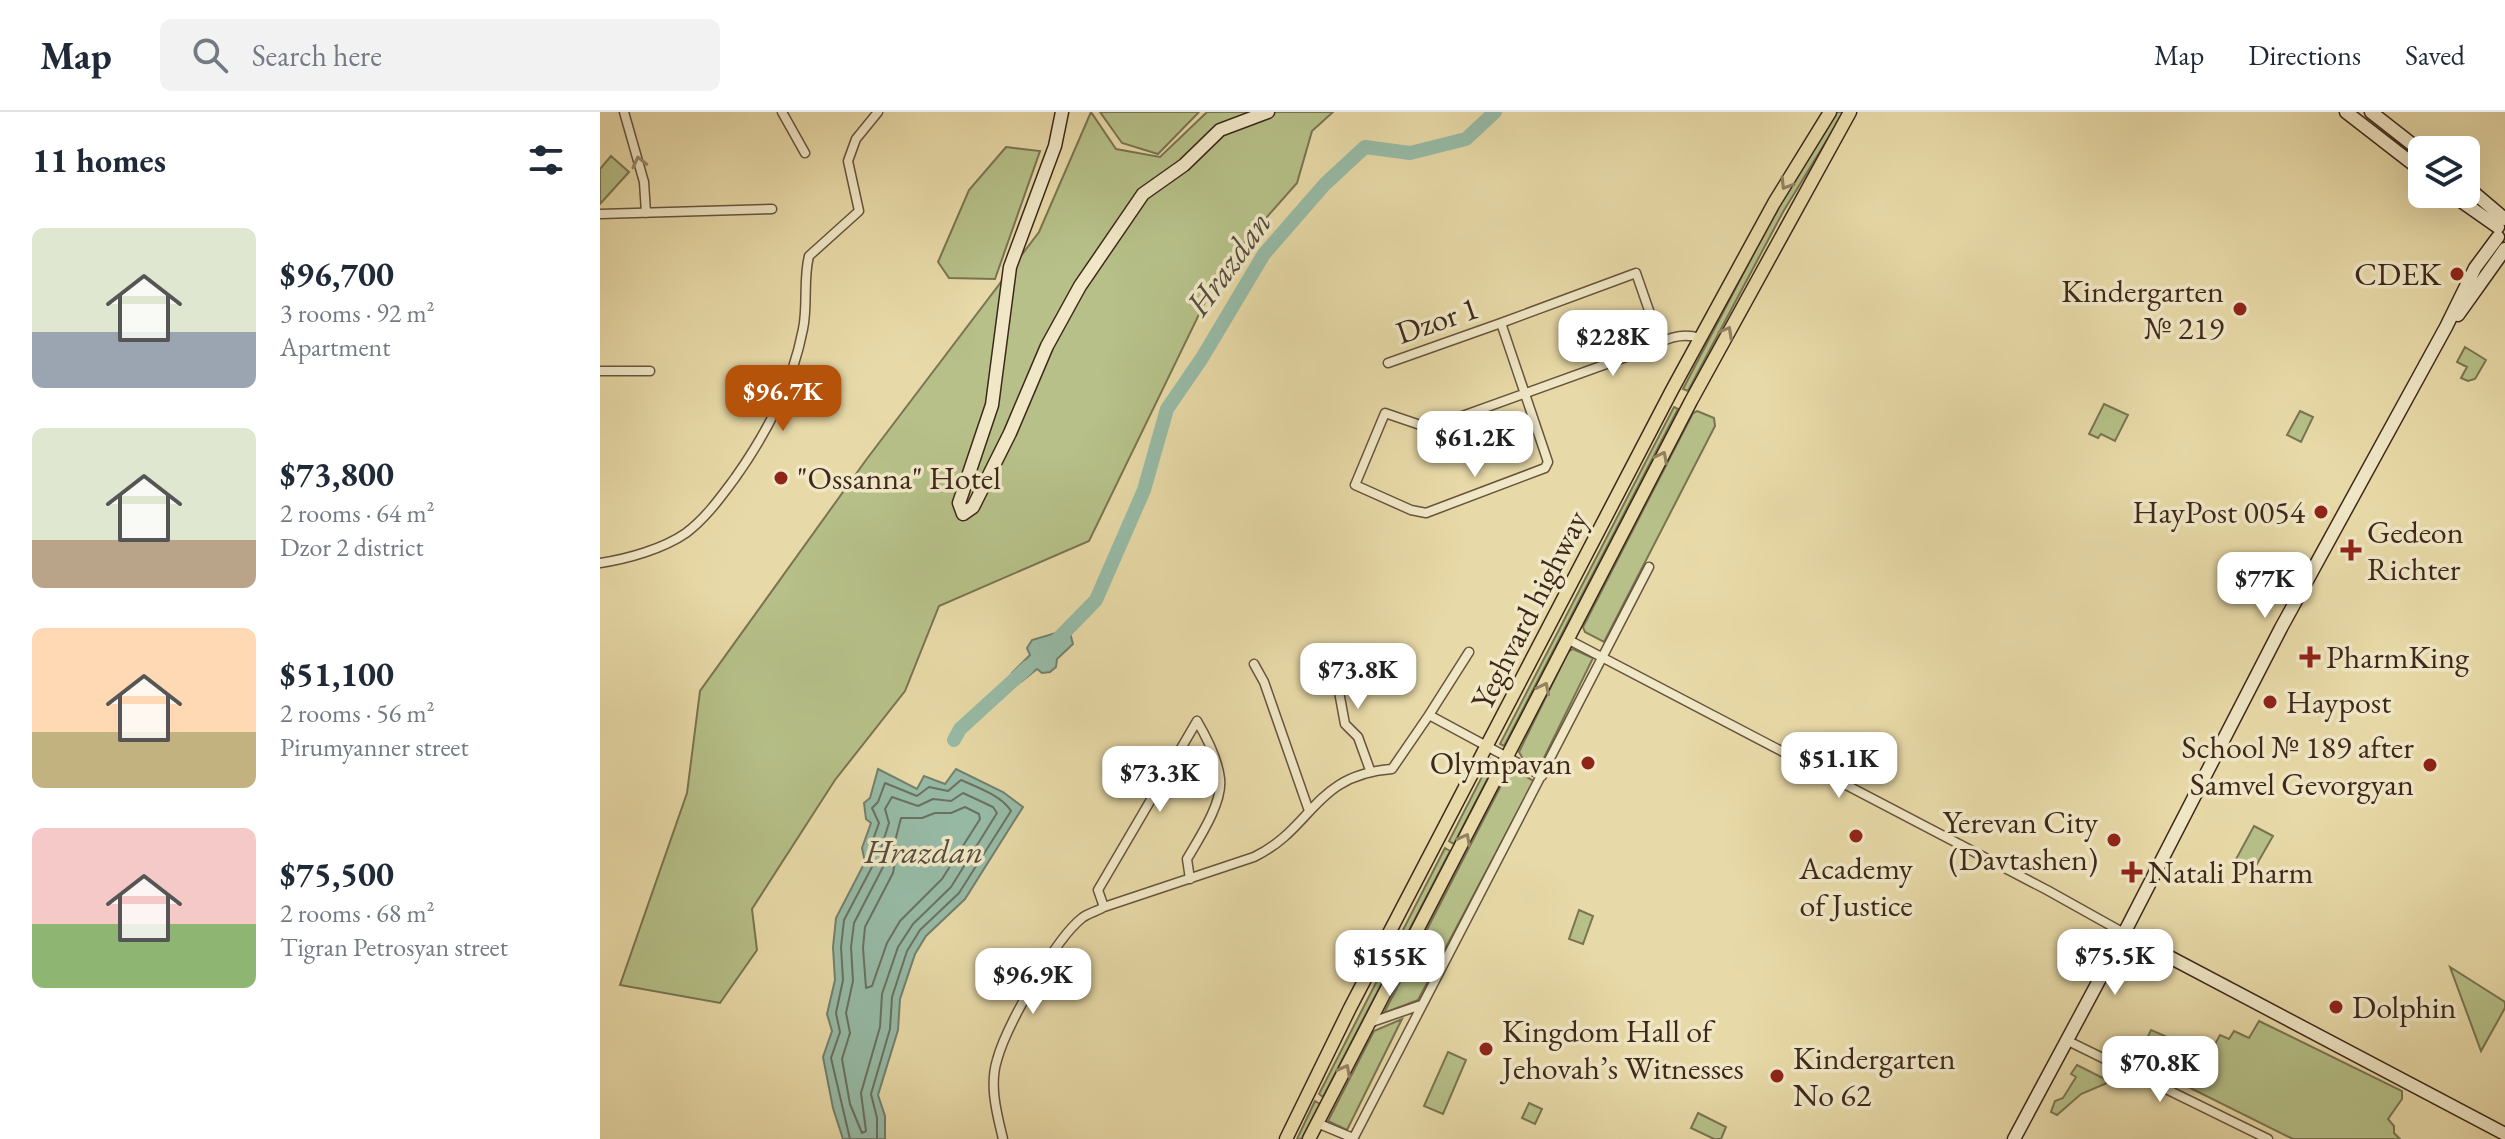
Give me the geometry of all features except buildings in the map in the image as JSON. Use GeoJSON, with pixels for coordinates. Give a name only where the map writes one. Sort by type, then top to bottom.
{"type":"FeatureCollection","features":[{"type":"Feature","properties":{"kind":"main road"},"geometry":{"type":"LineString","coordinates":[[1062,112],[1055,146],[1010,267],[992,405],[959,503],[963,514],[973,507],[1010,433],[1047,346],[1080,286],[1143,194],[1184,165],[1220,130],[1268,112]]}},
{"type":"Feature","properties":{"kind":"main road","name":"Yeghvard highway"},"geometry":{"type":"LineString","coordinates":[[1309,1139],[1691,401],[1841,125],[1852,112]]}},
{"type":"Feature","properties":{"kind":"main road"},"geometry":{"type":"LineString","coordinates":[[2346,112],[2408,160]]}},
{"type":"Feature","properties":{"kind":"main road"},"geometry":{"type":"LineString","coordinates":[[2371,112],[2408,141]]}},
{"type":"Feature","properties":{"kind":"main road","name":"Yeghvard highway"},"geometry":{"type":"LineString","coordinates":[[1286,1139],[1339,1030],[1672,390],[1774,203],[1829,114]]}},
{"type":"Feature","properties":{"kind":"main road"},"geometry":{"type":"LineString","coordinates":[[2480,203],[2502,229]]}},
{"type":"Feature","properties":{"kind":"main road"},"geometry":{"type":"LineString","coordinates":[[2471,208],[2502,229]]}},
{"type":"Feature","properties":{"kind":"main road"},"geometry":{"type":"LineString","coordinates":[[2126,934],[2281,628],[2475,268],[2502,229]]}},
{"type":"Feature","properties":{"kind":"main road"},"geometry":{"type":"LineString","coordinates":[[2017,1139],[2351,506],[2449,328],[2505,249]]}},
{"type":"Feature","properties":{"kind":"main road"},"geometry":{"type":"LineString","coordinates":[[1672,390],[1691,401]]}},
{"type":"Feature","properties":{"kind":"main road"},"geometry":{"type":"LineString","coordinates":[[2126,934],[2505,1134]]}},
{"type":"Feature","properties":{"kind":"street"},"geometry":{"type":"LineString","coordinates":[[624,112],[644,182],[646,213]]}},
{"type":"Feature","properties":{"kind":"street"},"geometry":{"type":"LineString","coordinates":[[782,112],[805,153]]}},
{"type":"Feature","properties":{"kind":"street"},"geometry":{"type":"LineString","coordinates":[[600,563],[635,554],[683,535],[712,509],[755,450],[788,386],[795,362],[804,327],[809,256],[859,211],[848,161],[856,139],[878,112]]}},
{"type":"Feature","properties":{"kind":"street"},"geometry":{"type":"LineString","coordinates":[[600,214],[772,209]]}},
{"type":"Feature","properties":{"kind":"street","name":"Dzor 1"},"geometry":{"type":"LineString","coordinates":[[1388,363],[1636,273],[1660,342]]}},
{"type":"Feature","properties":{"kind":"street","name":"Dzor 1"},"geometry":{"type":"LineString","coordinates":[[1501,323],[1525,393],[1548,462],[1545,468],[1426,513],[1411,510],[1355,485],[1385,413],[1429,428],[1525,393],[1648,349],[1683,334],[1700,338]]}},
{"type":"Feature","properties":{"kind":"street"},"geometry":{"type":"LineString","coordinates":[[600,371],[650,371]]}},
{"type":"Feature","properties":{"kind":"street"},"geometry":{"type":"LineString","coordinates":[[1317,1123],[1353,1139],[1649,567]]}},
{"type":"Feature","properties":{"kind":"street"},"geometry":{"type":"LineString","coordinates":[[1569,640],[2126,934]]}},
{"type":"Feature","properties":{"kind":"street"},"geometry":{"type":"LineString","coordinates":[[1003,1139],[994,1100],[996,1061],[1021,1004],[1082,918],[1104,907],[1269,850],[1330,789],[1370,770],[1392,769],[1469,652]]}},
{"type":"Feature","properties":{"kind":"street"},"geometry":{"type":"LineString","coordinates":[[1332,654],[1345,724],[1358,737],[1370,770]]}},
{"type":"Feature","properties":{"kind":"street"},"geometry":{"type":"LineString","coordinates":[[1254,664],[1264,682],[1309,811]]}},
{"type":"Feature","properties":{"kind":"street"},"geometry":{"type":"LineString","coordinates":[[1429,715],[1542,776]]}},
{"type":"Feature","properties":{"kind":"street"},"geometry":{"type":"LineString","coordinates":[[1104,907],[1098,890],[1197,721],[1209,743],[1221,781],[1210,820],[1187,859],[1190,879]]}},
{"type":"Feature","properties":{"kind":"street"},"geometry":{"type":"LineString","coordinates":[[1369,1023],[1421,1005]]}},
{"type":"Feature","properties":{"kind":"street"},"geometry":{"type":"LineString","coordinates":[[2069,1041],[2268,1139]]}},
{"type":"Feature","properties":{"kind":"green space"},"geometry":{"type":"Polygon","coordinates":[[[1091,112],[1116,149],[1160,157],[1207,112],[1333,112],[1312,131],[1297,183],[1221,269],[1089,541],[939,606],[905,691],[835,780],[752,909],[757,950],[720,1003],[620,985],[687,793],[700,691],[866,460],[1039,232],[1091,112]]]}},
{"type":"Feature","properties":{"kind":"green space"},"geometry":{"type":"Polygon","coordinates":[[[1100,112],[1199,112],[1158,154],[1122,143],[1100,112]]]}},
{"type":"Feature","properties":{"kind":"green space"},"geometry":{"type":"Polygon","coordinates":[[[1837,112],[1844,112],[1783,212],[1688,391],[1683,389],[1777,209],[1837,112]]]}},
{"type":"Feature","properties":{"kind":"green space"},"geometry":{"type":"Polygon","coordinates":[[[1006,147],[1040,151],[995,279],[949,278],[938,262],[969,190],[1006,147]]]}},
{"type":"Feature","properties":{"kind":"green space"},"geometry":{"type":"Polygon","coordinates":[[[611,156],[629,172],[600,204],[600,169],[611,156]]]}},
{"type":"Feature","properties":{"kind":"green space"},"geometry":{"type":"Polygon","coordinates":[[[2465,347],[2486,360],[2475,379],[2468,381],[2461,378],[2467,367],[2457,362],[2465,347]]]}},
{"type":"Feature","properties":{"kind":"green space"},"geometry":{"type":"Polygon","coordinates":[[[2104,404],[2128,415],[2115,441],[2101,434],[2098,438],[2089,434],[2104,404]]]}},
{"type":"Feature","properties":{"kind":"green space"},"geometry":{"type":"Polygon","coordinates":[[[1674,407],[1678,409],[1504,746],[1500,744],[1674,407]]]}},
{"type":"Feature","properties":{"kind":"green space"},"geometry":{"type":"Polygon","coordinates":[[[1697,411],[1714,418],[1715,426],[1604,642],[1585,632],[1583,627],[1693,413],[1697,411]]]}},
{"type":"Feature","properties":{"kind":"green space"},"geometry":{"type":"Polygon","coordinates":[[[2300,411],[2313,417],[2301,442],[2287,435],[2300,411]]]}},
{"type":"Feature","properties":{"kind":"green space"},"geometry":{"type":"Polygon","coordinates":[[[1573,649],[1593,658],[1541,764],[1536,766],[1523,759],[1519,752],[1568,652],[1573,649]]]}},
{"type":"Feature","properties":{"kind":"green space"},"geometry":{"type":"Polygon","coordinates":[[[1491,759],[1496,762],[1454,844],[1449,841],[1491,759]]]}},
{"type":"Feature","properties":{"kind":"green space"},"geometry":{"type":"Polygon","coordinates":[[[1510,768],[1534,781],[1418,1000],[1384,1013],[1510,768]]]}},
{"type":"Feature","properties":{"kind":"green space"},"geometry":{"type":"Polygon","coordinates":[[[2254,826],[2273,836],[2253,871],[2235,861],[2254,826]]]}},
{"type":"Feature","properties":{"kind":"green space"},"geometry":{"type":"Polygon","coordinates":[[[1445,848],[1450,851],[1323,1097],[1319,1094],[1445,848]]]}},
{"type":"Feature","properties":{"kind":"green space"},"geometry":{"type":"Polygon","coordinates":[[[1579,910],[1593,916],[1583,944],[1569,939],[1579,910]]]}},
{"type":"Feature","properties":{"kind":"green space"},"geometry":{"type":"Polygon","coordinates":[[[2450,967],[2505,1002],[2505,1008],[2481,1051],[2450,967]]]}},
{"type":"Feature","properties":{"kind":"green space"},"geometry":{"type":"Polygon","coordinates":[[[1402,1019],[1347,1130],[1328,1121],[1374,1031],[1402,1019]]]}},
{"type":"Feature","properties":{"kind":"green space"},"geometry":{"type":"Polygon","coordinates":[[[2259,1021],[2402,1091],[2402,1099],[2388,1119],[2400,1139],[2293,1139],[2136,1061],[2151,1030],[2209,1055],[2220,1035],[2229,1039],[2234,1031],[2249,1038],[2259,1021]]]}},
{"type":"Feature","properties":{"kind":"green space"},"geometry":{"type":"Polygon","coordinates":[[[1448,1052],[1466,1060],[1443,1114],[1424,1106],[1448,1052]]]}},
{"type":"Feature","properties":{"kind":"green space"},"geometry":{"type":"Polygon","coordinates":[[[2077,1065],[2107,1080],[2107,1083],[2081,1094],[2057,1115],[2051,1112],[2055,1101],[2063,1098],[2076,1077],[2071,1074],[2077,1065]]]}},
{"type":"Feature","properties":{"kind":"green space"},"geometry":{"type":"Polygon","coordinates":[[[1315,1101],[1320,1104],[1302,1139],[1297,1139],[1315,1101]]]}},
{"type":"Feature","properties":{"kind":"green space"},"geometry":{"type":"Polygon","coordinates":[[[1529,1103],[1542,1109],[1535,1124],[1522,1118],[1529,1103]]]}},
{"type":"Feature","properties":{"kind":"green space"},"geometry":{"type":"Polygon","coordinates":[[[1698,1113],[1726,1127],[1721,1139],[1714,1139],[1691,1128],[1698,1113]]]}},
{"type":"Feature","properties":{"kind":"water"},"geometry":{"type":"Polygon","coordinates":[[[1069,629],[1073,644],[1057,659],[1056,667],[1050,672],[1042,673],[1037,669],[1021,682],[1012,673],[1030,655],[1027,648],[1032,640],[1069,629]]]}},
{"type":"Feature","properties":{"kind":"water","name":"Hrazdan"},"geometry":{"type":"Polygon","coordinates":[[[878,769],[917,789],[924,776],[945,784],[956,769],[1003,792],[1023,807],[965,899],[926,936],[915,954],[900,999],[898,1030],[878,1095],[885,1116],[885,1139],[843,1139],[823,1057],[832,1031],[827,1014],[835,980],[833,947],[836,918],[865,862],[862,848],[871,823],[866,819],[864,803],[870,798],[878,769]]]}},
{"type":"Feature","properties":{"kind":"waterway","name":"Hrazdan"},"geometry":{"type":"LineString","coordinates":[[1055,642],[1096,600],[1144,490],[1167,409],[1202,358],[1264,254],[1325,184],[1365,147],[1410,153],[1466,139],[1495,112]]}},
{"type":"Feature","properties":{"kind":"waterway","name":"Hrazdan"},"geometry":{"type":"LineString","coordinates":[[954,740],[960,729],[1028,667]]}},
{"type":"Feature","properties":{"kind":"place","name":"CDEK"},"geometry":{"type":"Point","coordinates":[2457,274]}},
{"type":"Feature","properties":{"kind":"place","name":"Kindergarten № 219"},"geometry":{"type":"Point","coordinates":[2240,309]}},
{"type":"Feature","properties":{"kind":"place","name":"\"Ossanna\" Hotel"},"geometry":{"type":"Point","coordinates":[781,478]}},
{"type":"Feature","properties":{"kind":"place","name":"HayPost 0054"},"geometry":{"type":"Point","coordinates":[2321,512]}},
{"type":"Feature","properties":{"kind":"place","name":"Gedeon Richter"},"geometry":{"type":"Point","coordinates":[2351,550]}},
{"type":"Feature","properties":{"kind":"place","name":"PharmKing"},"geometry":{"type":"Point","coordinates":[2310,657]}},
{"type":"Feature","properties":{"kind":"place","name":"Haypost"},"geometry":{"type":"Point","coordinates":[2270,702]}},
{"type":"Feature","properties":{"kind":"place","name":"Olympavan"},"geometry":{"type":"Point","coordinates":[1588,763]}},
{"type":"Feature","properties":{"kind":"place","name":"School № 189 after Samvel Gevorgyan"},"geometry":{"type":"Point","coordinates":[2430,765]}},
{"type":"Feature","properties":{"kind":"place","name":"Academy of Justice"},"geometry":{"type":"Point","coordinates":[1856,836]}},
{"type":"Feature","properties":{"kind":"place","name":"Yerevan City (Davtashen)"},"geometry":{"type":"Point","coordinates":[2114,840]}},
{"type":"Feature","properties":{"kind":"place","name":"Natali Pharm"},"geometry":{"type":"Point","coordinates":[2132,872]}},
{"type":"Feature","properties":{"kind":"place","name":"Dolphin"},"geometry":{"type":"Point","coordinates":[2336,1007]}},
{"type":"Feature","properties":{"kind":"place","name":"Kingdom Hall of Jehovah’s Witnesses"},"geometry":{"type":"Point","coordinates":[1486,1049]}},
{"type":"Feature","properties":{"kind":"place","name":"Kindergarten No 62"},"geometry":{"type":"Point","coordinates":[1777,1076]}}]}
